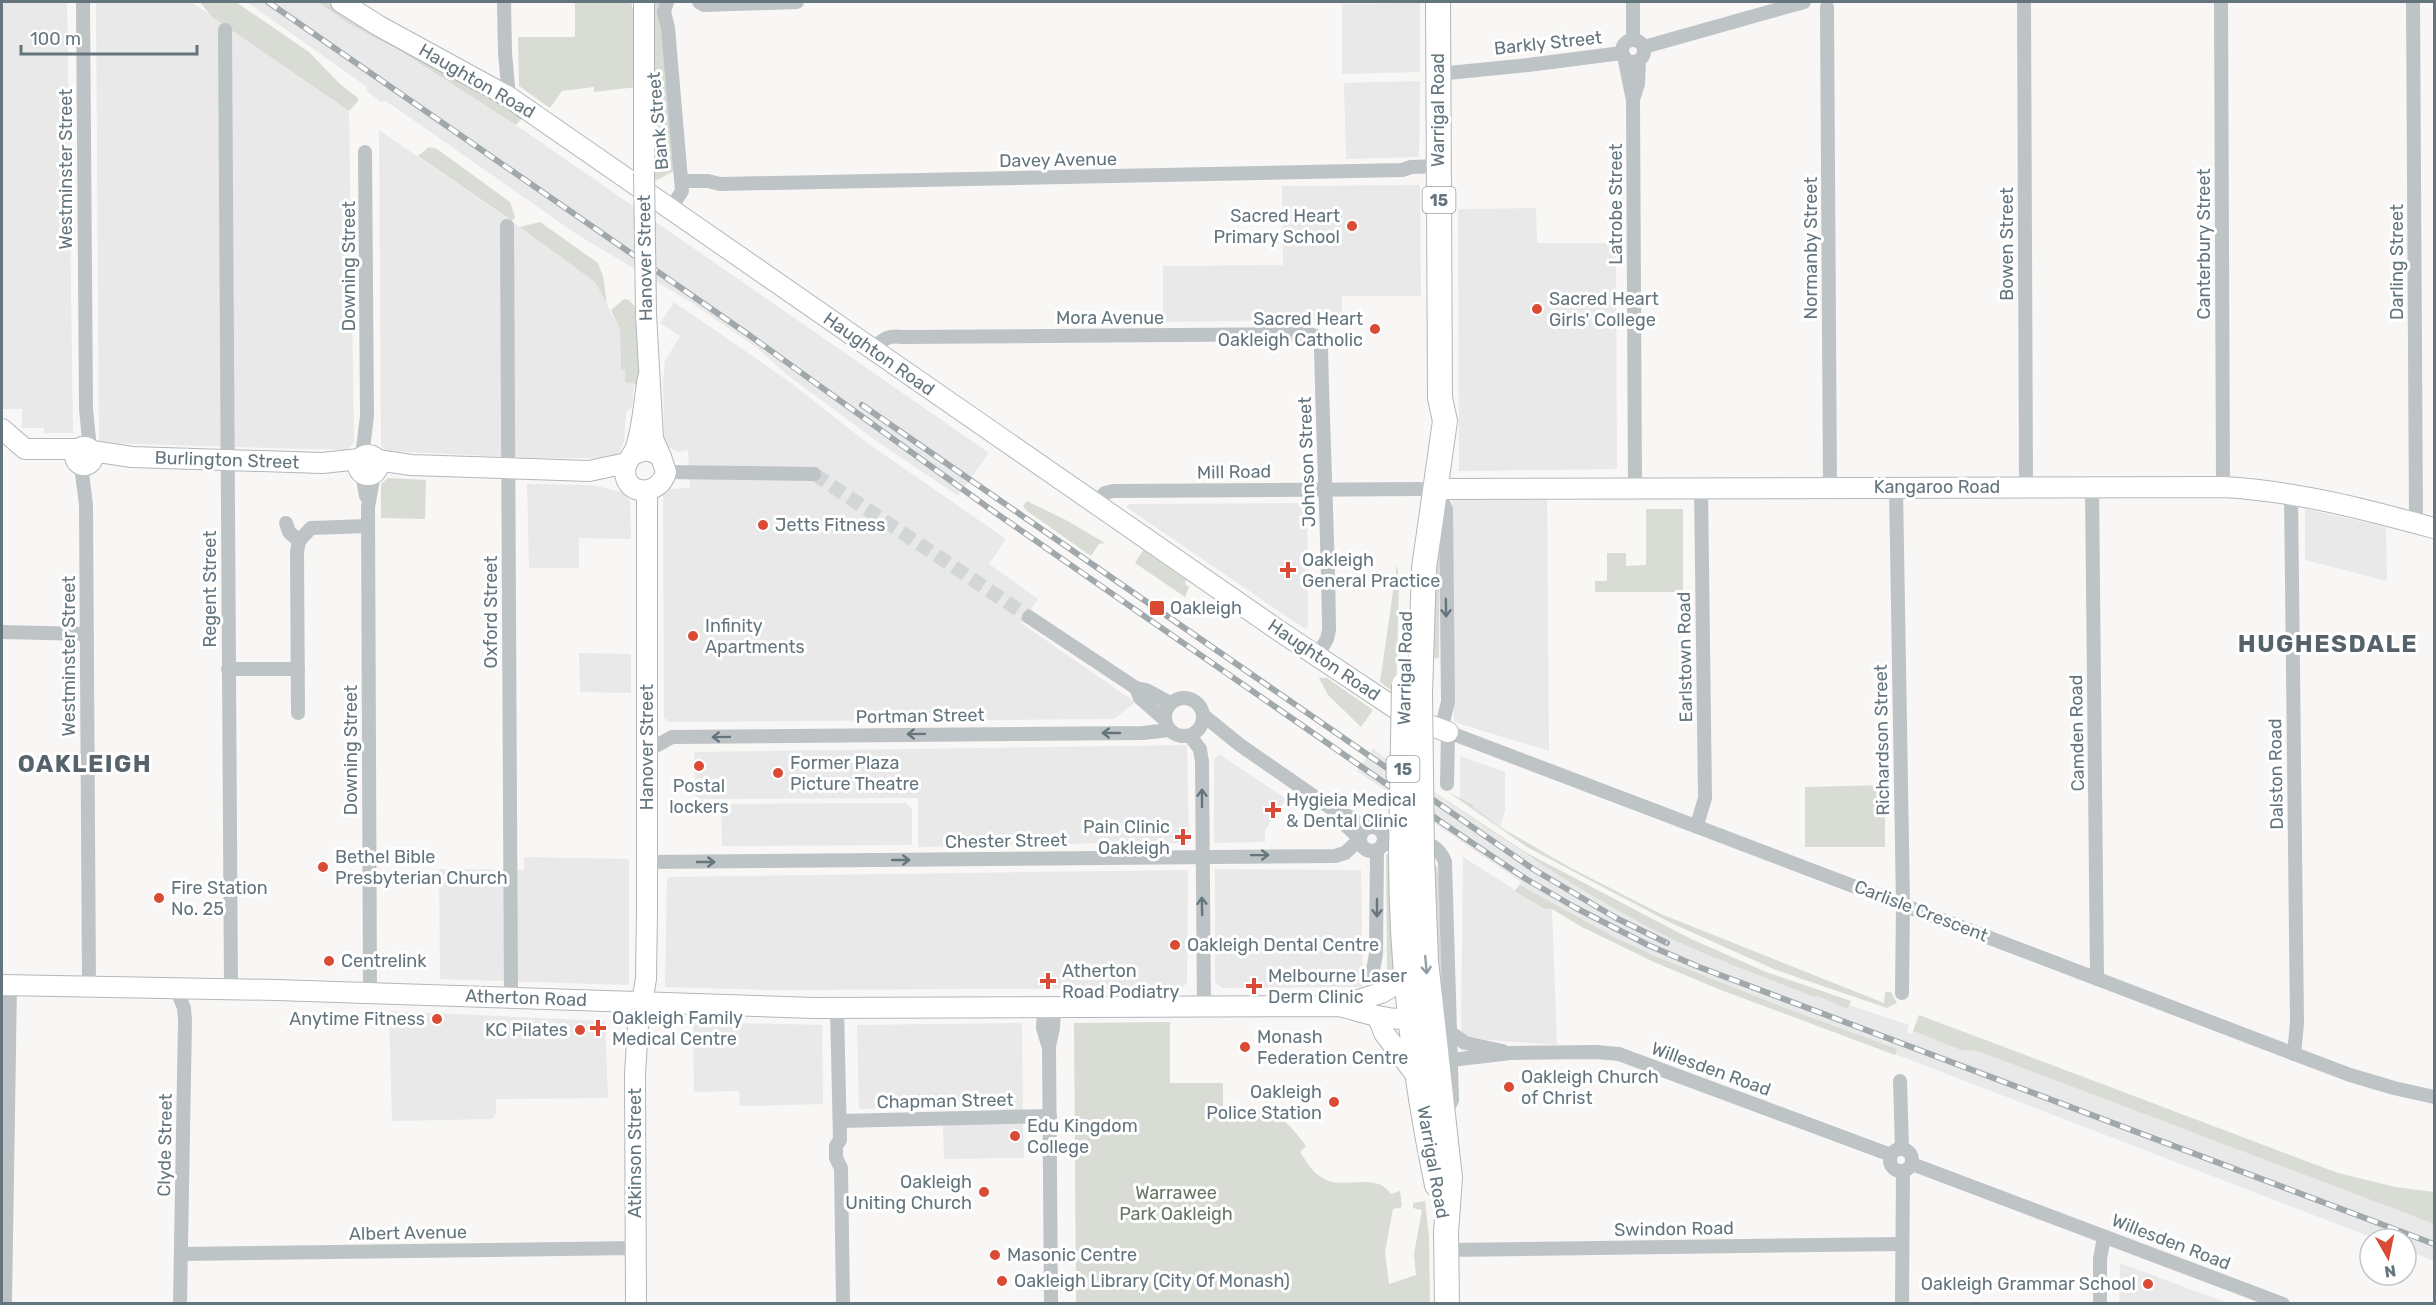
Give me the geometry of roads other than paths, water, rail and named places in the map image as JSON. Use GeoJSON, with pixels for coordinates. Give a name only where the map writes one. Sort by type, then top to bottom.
{"type":"FeatureCollection","features":[{"type":"Feature","properties":{"kind":"highway","name":"Warrigal Road"},"geometry":{"type":"LineString","coordinates":[[1437,2],[1440,398],[1432,420],[1424,568],[1396,846],[1405,979],[1421,1013],[1445,1116],[1450,1178],[1446,1241],[1447,1304]]}},
{"type":"Feature","properties":{"kind":"highway","name":"Warrigal Road"},"geometry":{"type":"LineString","coordinates":[[1396,846],[1424,940],[1419,1079],[1446,1241]]}},
{"type":"Feature","properties":{"kind":"street","name":"Westminster Street"},"geometry":{"type":"LineString","coordinates":[[83,2],[89,986]]}},
{"type":"Feature","properties":{"kind":"street","name":"Haughton Road"},"geometry":{"type":"LineString","coordinates":[[341,2],[379,26],[503,93],[1103,509],[1410,718]]}},
{"type":"Feature","properties":{"kind":"street"},"geometry":{"type":"LineString","coordinates":[[503,93],[504,2]]}},
{"type":"Feature","properties":{"kind":"street"},"geometry":{"type":"LineString","coordinates":[[638,2],[645,30]]}},
{"type":"Feature","properties":{"kind":"street"},"geometry":{"type":"LineString","coordinates":[[644,2],[645,30]]}},
{"type":"Feature","properties":{"kind":"street","name":"Bank Street"},"geometry":{"type":"LineString","coordinates":[[667,2],[664,12],[669,28],[682,186],[671,208]]}},
{"type":"Feature","properties":{"kind":"street","name":"Bank Street"},"geometry":{"type":"LineString","coordinates":[[669,28],[673,8],[680,2]]}},
{"type":"Feature","properties":{"kind":"street"},"geometry":{"type":"LineString","coordinates":[[699,2],[704,4],[797,2]]}},
{"type":"Feature","properties":{"kind":"street","name":"Latrobe Street"},"geometry":{"type":"LineString","coordinates":[[1633,2],[1639,49],[1638,84],[1633,100]]}},
{"type":"Feature","properties":{"kind":"street"},"geometry":{"type":"LineString","coordinates":[[1623,55],[1626,42],[1639,49],[1804,2]]}},
{"type":"Feature","properties":{"kind":"street","name":"Bowen Street"},"geometry":{"type":"LineString","coordinates":[[2024,2],[2026,487]]}},
{"type":"Feature","properties":{"kind":"street","name":"Canterbury Street"},"geometry":{"type":"LineString","coordinates":[[2221,2],[2223,487]]}},
{"type":"Feature","properties":{"kind":"street","name":"Darling Street"},"geometry":{"type":"LineString","coordinates":[[2413,2],[2425,525]]}},
{"type":"Feature","properties":{"kind":"street","name":"Normanby Street"},"geometry":{"type":"LineString","coordinates":[[1827,3],[1830,488]]}},
{"type":"Feature","properties":{"kind":"street","name":"Regent Street"},"geometry":{"type":"LineString","coordinates":[[225,30],[231,989]]}},
{"type":"Feature","properties":{"kind":"street","name":"Hanover Street"},"geometry":{"type":"LineString","coordinates":[[645,30],[644,173],[648,378],[653,439],[663,464]]}},
{"type":"Feature","properties":{"kind":"street","name":"Barkly Street"},"geometry":{"type":"LineString","coordinates":[[1438,70],[1466,66],[1478,68],[1528,65],[1623,55],[1631,62],[1639,49]]}},
{"type":"Feature","properties":{"kind":"street","name":"Latrobe Street"},"geometry":{"type":"LineString","coordinates":[[1623,55],[1633,100],[1635,488]]}},
{"type":"Feature","properties":{"kind":"street","name":"Downing Street"},"geometry":{"type":"LineString","coordinates":[[365,152],[370,993]]}},
{"type":"Feature","properties":{"kind":"street","name":"Davey Avenue"},"geometry":{"type":"LineString","coordinates":[[682,186],[708,181],[716,184],[1402,170],[1411,167],[1438,170]]}},
{"type":"Feature","properties":{"kind":"street","name":"Oxford Street"},"geometry":{"type":"LineString","coordinates":[[507,226],[511,998]]}},
{"type":"Feature","properties":{"kind":"street","name":"Mora Avenue"},"geometry":{"type":"LineString","coordinates":[[879,354],[902,338],[1309,334],[1318,337]]}},
{"type":"Feature","properties":{"kind":"street","name":"Johnson Street"},"geometry":{"type":"LineString","coordinates":[[1317,656],[1328,639],[1329,630],[1321,347],[1318,337]]}},
{"type":"Feature","properties":{"kind":"street","name":"Hanover Street"},"geometry":{"type":"LineString","coordinates":[[630,459],[637,445],[648,378]]}},
{"type":"Feature","properties":{"kind":"street","name":"Burlington Street"},"geometry":{"type":"LineString","coordinates":[[2,429],[25,449],[85,456]]}},
{"type":"Feature","properties":{"kind":"street","name":"Burlington Street"},"geometry":{"type":"LineString","coordinates":[[2,442],[21,457],[227,459],[590,471],[638,487]]}},
{"type":"Feature","properties":{"kind":"street"},"geometry":{"type":"LineString","coordinates":[[663,464],[662,483],[638,487],[626,477],[630,459],[638,452],[650,451],[663,464],[814,474]]}},
{"type":"Feature","properties":{"kind":"street","name":"Burlington Street"},"geometry":{"type":"LineString","coordinates":[[590,471],[630,459]]}},
{"type":"Feature","properties":{"kind":"street","name":"Hanover Street"},"geometry":{"type":"LineString","coordinates":[[638,487],[647,724],[644,1002]]}},
{"type":"Feature","properties":{"kind":"street","name":"Richardson Street"},"geometry":{"type":"LineString","coordinates":[[1896,487],[1903,904],[1902,993]]}},
{"type":"Feature","properties":{"kind":"street","name":"Camden Road"},"geometry":{"type":"LineString","coordinates":[[2092,487],[2097,979]]}},
{"type":"Feature","properties":{"kind":"street","name":"Kangaroo Road"},"geometry":{"type":"LineString","coordinates":[[1428,489],[2223,487],[2291,493],[2346,504],[2425,525]]}},
{"type":"Feature","properties":{"kind":"street","name":"Earlstown Road"},"geometry":{"type":"LineString","coordinates":[[1698,825],[1705,798],[1701,488]]}},
{"type":"Feature","properties":{"kind":"street","name":"Mill Road"},"geometry":{"type":"LineString","coordinates":[[1103,509],[1121,492],[1428,489]]}},
{"type":"Feature","properties":{"kind":"street","name":"Warrigal Road"},"geometry":{"type":"LineString","coordinates":[[1428,489],[1446,509],[1448,702],[1444,731],[1447,784]]}},
{"type":"Feature","properties":{"kind":"street","name":"Dalston Road"},"geometry":{"type":"LineString","coordinates":[[2291,493],[2297,1023],[2294,1054]]}},
{"type":"Feature","properties":{"kind":"street"},"geometry":{"type":"LineString","coordinates":[[286,523],[289,532],[299,541]]}},
{"type":"Feature","properties":{"kind":"street"},"geometry":{"type":"LineString","coordinates":[[298,713],[297,552],[299,541],[311,528],[368,526]]}},
{"type":"Feature","properties":{"kind":"street"},"geometry":{"type":"LineString","coordinates":[[1029,617],[1137,688],[1146,690],[1170,703]]}},
{"type":"Feature","properties":{"kind":"street"},"geometry":{"type":"LineString","coordinates":[[2,633],[87,634]]}},
{"type":"Feature","properties":{"kind":"street"},"geometry":{"type":"LineString","coordinates":[[228,669],[298,669]]}},
{"type":"Feature","properties":{"kind":"street"},"geometry":{"type":"LineString","coordinates":[[1137,688],[1140,698],[1179,736],[1194,733],[1240,745]]}},
{"type":"Feature","properties":{"kind":"street"},"geometry":{"type":"LineString","coordinates":[[1167,725],[1167,708],[1170,703],[1189,699],[1200,706],[1203,715],[1240,745],[1341,815],[1348,816],[1361,836],[1366,849],[1396,846]]}},
{"type":"Feature","properties":{"kind":"street"},"geometry":{"type":"LineString","coordinates":[[1203,715],[1194,733],[1202,762],[1204,1007]]}},
{"type":"Feature","properties":{"kind":"street","name":"Carlisle Crescent"},"geometry":{"type":"LineString","coordinates":[[1410,718],[1698,825],[2294,1054],[2374,1083],[2434,1097]]}},
{"type":"Feature","properties":{"kind":"street","name":"Portman Street"},"geometry":{"type":"LineString","coordinates":[[647,724],[672,737],[1143,733],[1167,725]]}},
{"type":"Feature","properties":{"kind":"street","name":"Portman Street"},"geometry":{"type":"LineString","coordinates":[[647,751],[672,737]]}},
{"type":"Feature","properties":{"kind":"street"},"geometry":{"type":"LineString","coordinates":[[1361,836],[1374,827],[1396,846]]}},
{"type":"Feature","properties":{"kind":"street","name":"Chester Street"},"geometry":{"type":"LineString","coordinates":[[647,862],[1335,856],[1345,853],[1361,836]]}},
{"type":"Feature","properties":{"kind":"street"},"geometry":{"type":"LineString","coordinates":[[1381,993],[1373,982],[1372,975],[1396,846]]}},
{"type":"Feature","properties":{"kind":"street","name":"Warrigal Road"},"geometry":{"type":"LineString","coordinates":[[1396,846],[1434,847],[1442,854],[1445,862],[1452,1100],[1445,1116]]}},
{"type":"Feature","properties":{"kind":"street","name":"Atherton Road"},"geometry":{"type":"LineString","coordinates":[[1339,1006],[1381,993],[1405,979]]}},
{"type":"Feature","properties":{"kind":"street"},"geometry":{"type":"LineString","coordinates":[[5,1304],[6,985]]}},
{"type":"Feature","properties":{"kind":"street","name":"Atherton Road"},"geometry":{"type":"LineString","coordinates":[[6,985],[231,989],[837,1008],[1339,1006],[1378,1017],[1399,1019],[1421,1013]]}},
{"type":"Feature","properties":{"kind":"street","name":"Clyde Street"},"geometry":{"type":"LineString","coordinates":[[176,988],[184,1008],[185,1020],[180,1304]]}},
{"type":"Feature","properties":{"kind":"street","name":"Atkinson Street"},"geometry":{"type":"LineString","coordinates":[[636,1304],[635,1074],[638,1025],[644,1002]]}},
{"type":"Feature","properties":{"kind":"street"},"geometry":{"type":"LineString","coordinates":[[1049,1007],[1053,1028],[1049,1048],[1051,1304]]}},
{"type":"Feature","properties":{"kind":"street"},"geometry":{"type":"LineString","coordinates":[[837,1008],[840,1140],[836,1146],[836,1158],[841,1168],[843,1304]]}},
{"type":"Feature","properties":{"kind":"street"},"geometry":{"type":"LineString","coordinates":[[1378,1017],[1384,1033],[1419,1079]]}},
{"type":"Feature","properties":{"kind":"street","name":"Willesden Road"},"geometry":{"type":"LineString","coordinates":[[1450,1032],[1465,1042],[1511,1053]]}},
{"type":"Feature","properties":{"kind":"street","name":"Willesden Road"},"geometry":{"type":"LineString","coordinates":[[1451,1060],[1511,1053],[1619,1054],[1897,1152]]}},
{"type":"Feature","properties":{"kind":"street"},"geometry":{"type":"LineString","coordinates":[[1900,1081],[1897,1152],[1911,1155],[1907,1168],[1902,1244],[1902,1304]]}},
{"type":"Feature","properties":{"kind":"street","name":"Chapman Street"},"geometry":{"type":"LineString","coordinates":[[840,1121],[1050,1116]]}},
{"type":"Feature","properties":{"kind":"street","name":"Willesden Road"},"geometry":{"type":"LineString","coordinates":[[1907,1168],[2104,1237],[2283,1304]]}},
{"type":"Feature","properties":{"kind":"street"},"geometry":{"type":"LineString","coordinates":[[2100,1304],[2100,1259],[2104,1237]]}},
{"type":"Feature","properties":{"kind":"street","name":"Swindon Road"},"geometry":{"type":"LineString","coordinates":[[1446,1241],[1902,1244]]}},
{"type":"Feature","properties":{"kind":"street","name":"Albert Avenue"},"geometry":{"type":"LineString","coordinates":[[181,1254],[635,1248]]}},
{"type":"Feature","properties":{"kind":"tunnel"},"geometry":{"type":"LineString","coordinates":[[814,474],[1029,617]]}},
{"type":"Feature","properties":{"kind":"railway"},"geometry":{"type":"LineString","coordinates":[[268,2],[749,335],[990,509],[1444,824],[1526,879],[1576,908],[1648,945],[1699,967],[2434,1244]]}},
{"type":"Feature","properties":{"kind":"railway"},"geometry":{"type":"LineString","coordinates":[[862,405],[1533,869],[1616,918],[1667,943]]}},
{"type":"Feature","properties":{"kind":"place","name":"Sacred Heart Primary School"},"geometry":{"type":"Point","coordinates":[1352,226]}},
{"type":"Feature","properties":{"kind":"place","name":"Sacred Heart Girls' College"},"geometry":{"type":"Point","coordinates":[1537,309]}},
{"type":"Feature","properties":{"kind":"place","name":"Sacred Heart Oakleigh Catholic"},"geometry":{"type":"Point","coordinates":[1375,329]}},
{"type":"Feature","properties":{"kind":"place","name":"Jetts Fitness"},"geometry":{"type":"Point","coordinates":[763,525]}},
{"type":"Feature","properties":{"kind":"place","name":"Oakleigh General Practice"},"geometry":{"type":"Point","coordinates":[1288,570]}},
{"type":"Feature","properties":{"kind":"place","name":"Oakleigh"},"geometry":{"type":"Point","coordinates":[1157,608]}},
{"type":"Feature","properties":{"kind":"place","name":"Infinity Apartments"},"geometry":{"type":"Point","coordinates":[693,636]}},
{"type":"Feature","properties":{"kind":"place","name":"Postal lockers"},"geometry":{"type":"Point","coordinates":[699,766]}},
{"type":"Feature","properties":{"kind":"place","name":"Former Plaza Picture Theatre"},"geometry":{"type":"Point","coordinates":[778,773]}},
{"type":"Feature","properties":{"kind":"place","name":"Hygieia Medical & Dental Clinic"},"geometry":{"type":"Point","coordinates":[1273,810]}},
{"type":"Feature","properties":{"kind":"place","name":"Pain Clinic Oakleigh"},"geometry":{"type":"Point","coordinates":[1183,837]}},
{"type":"Feature","properties":{"kind":"place","name":"Bethel Bible Presbyterian Church"},"geometry":{"type":"Point","coordinates":[323,867]}},
{"type":"Feature","properties":{"kind":"place","name":"Fire Station No. 25"},"geometry":{"type":"Point","coordinates":[159,898]}},
{"type":"Feature","properties":{"kind":"place","name":"Oakleigh Dental Centre"},"geometry":{"type":"Point","coordinates":[1175,945]}},
{"type":"Feature","properties":{"kind":"place","name":"Centrelink"},"geometry":{"type":"Point","coordinates":[329,961]}},
{"type":"Feature","properties":{"kind":"place","name":"Atherton Road Podiatry"},"geometry":{"type":"Point","coordinates":[1048,981]}},
{"type":"Feature","properties":{"kind":"place","name":"Melbourne Laser Derm Clinic"},"geometry":{"type":"Point","coordinates":[1254,986]}},
{"type":"Feature","properties":{"kind":"place","name":"Anytime Fitness"},"geometry":{"type":"Point","coordinates":[437,1019]}},
{"type":"Feature","properties":{"kind":"place","name":"Oakleigh Family Medical Centre"},"geometry":{"type":"Point","coordinates":[598,1028]}},
{"type":"Feature","properties":{"kind":"place","name":"KC Pilates"},"geometry":{"type":"Point","coordinates":[580,1030]}},
{"type":"Feature","properties":{"kind":"place","name":"Monash Federation Centre"},"geometry":{"type":"Point","coordinates":[1245,1047]}},
{"type":"Feature","properties":{"kind":"place","name":"Oakleigh Church of Christ"},"geometry":{"type":"Point","coordinates":[1509,1087]}},
{"type":"Feature","properties":{"kind":"place","name":"Oakleigh Police Station"},"geometry":{"type":"Point","coordinates":[1334,1102]}},
{"type":"Feature","properties":{"kind":"place","name":"Edu Kingdom College"},"geometry":{"type":"Point","coordinates":[1015,1136]}},
{"type":"Feature","properties":{"kind":"place","name":"Oakleigh Uniting Church"},"geometry":{"type":"Point","coordinates":[984,1192]}},
{"type":"Feature","properties":{"kind":"place","name":"Masonic Centre"},"geometry":{"type":"Point","coordinates":[995,1255]}},
{"type":"Feature","properties":{"kind":"place","name":"Oakleigh Library (City Of Monash)"},"geometry":{"type":"Point","coordinates":[1002,1281]}},
{"type":"Feature","properties":{"kind":"place","name":"Oakleigh Grammar School"},"geometry":{"type":"Point","coordinates":[2148,1284]}},
{"type":"Feature","properties":{"kind":"district","name":"HUGHESDALE"},"geometry":{"type":"Point","coordinates":[2328,644]}},
{"type":"Feature","properties":{"kind":"district","name":"OAKLEIGH"},"geometry":{"type":"Point","coordinates":[85,764]}},
{"type":"Feature","properties":{"kind":"park label","name":"Warrawee Park Oakleigh"},"geometry":{"type":"Point","coordinates":[1176,1203]}}]}
